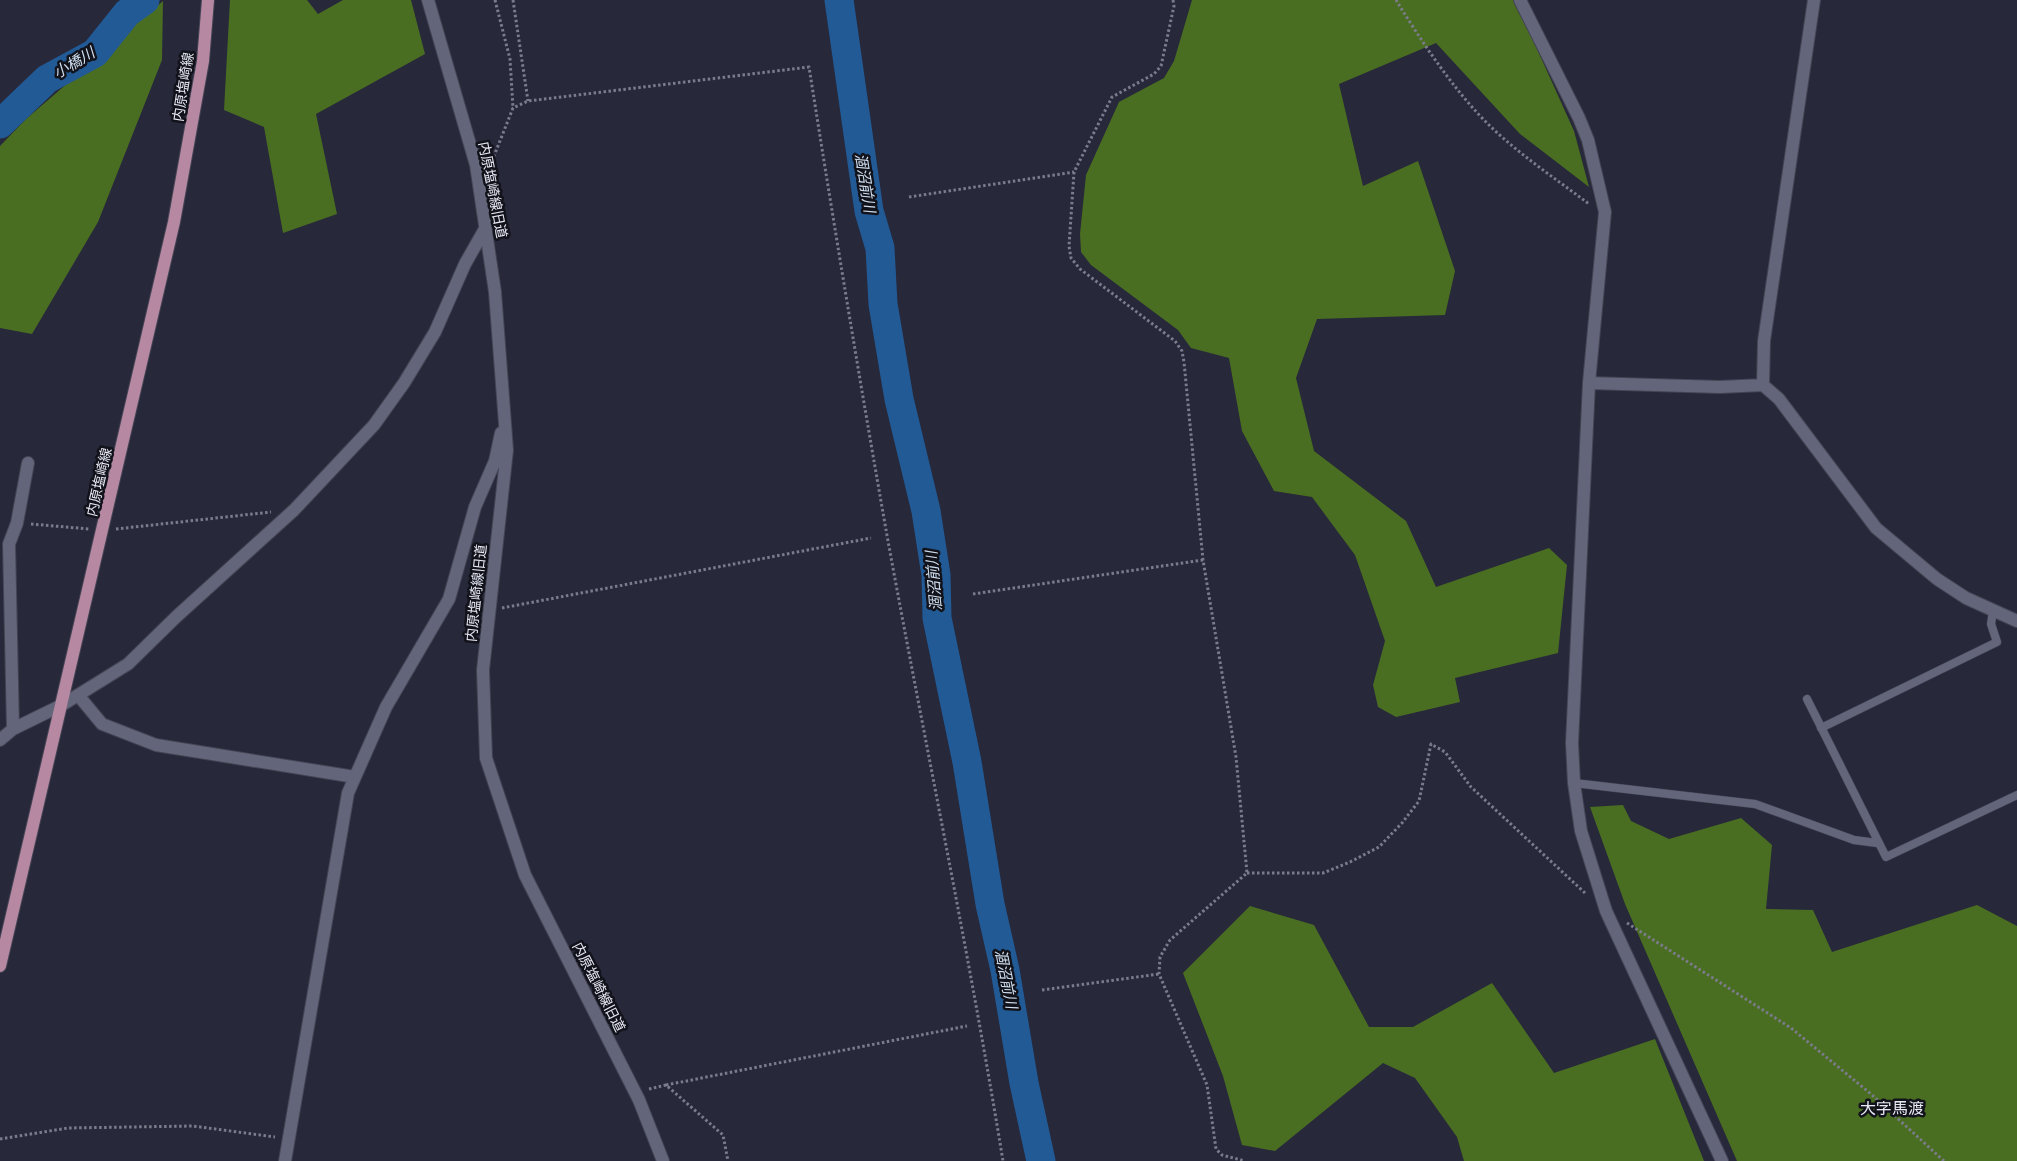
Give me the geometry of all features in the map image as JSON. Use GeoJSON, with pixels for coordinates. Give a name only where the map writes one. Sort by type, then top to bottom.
{"type":"FeatureCollection","features":[{"type":"Feature","properties":{"kind":"main road","name":"内原塩崎線"},"geometry":{"type":"LineString","coordinates":[[0,966],[176,213],[202,69],[208,0]]}},
{"type":"Feature","properties":{"kind":"street","name":"内原塩崎線旧道"},"geometry":{"type":"LineString","coordinates":[[428,0],[476,165],[496,292],[506,450],[483,670],[486,758],[525,875],[635,1092],[663,1161]]}},
{"type":"Feature","properties":{"kind":"street"},"geometry":{"type":"LineString","coordinates":[[1520,0],[1579,118],[1588,140],[1605,212],[1589,383],[1572,743],[1574,783],[1581,831],[1606,911],[1722,1161]]}},
{"type":"Feature","properties":{"kind":"street"},"geometry":{"type":"LineString","coordinates":[[1764,386],[1764,341],[1814,0]]}},
{"type":"Feature","properties":{"kind":"street"},"geometry":{"type":"LineString","coordinates":[[0,740],[13,730],[62,705],[128,664],[176,617],[294,510],[374,425],[404,383],[435,332],[465,264],[486,227]]}},
{"type":"Feature","properties":{"kind":"street"},"geometry":{"type":"LineString","coordinates":[[1589,383],[1720,387],[1764,386],[1779,399],[1876,528],[1937,579],[1966,598],[2017,621]]}},
{"type":"Feature","properties":{"kind":"street"},"geometry":{"type":"LineString","coordinates":[[284,1161],[348,793],[386,707],[449,599],[475,507],[495,462],[504,418]]}},
{"type":"Feature","properties":{"kind":"street"},"geometry":{"type":"LineString","coordinates":[[13,730],[9,544],[17,523],[28,463]]}},
{"type":"Feature","properties":{"kind":"street"},"geometry":{"type":"LineString","coordinates":[[78,695],[102,724],[156,745],[355,777]]}},
{"type":"Feature","properties":{"kind":"lane"},"geometry":{"type":"LineString","coordinates":[[1821,728],[1997,642],[1991,624],[1993,611]]}},
{"type":"Feature","properties":{"kind":"lane"},"geometry":{"type":"LineString","coordinates":[[1807,699],[1877,843],[1886,857],[2017,795]]}},
{"type":"Feature","properties":{"kind":"lane"},"geometry":{"type":"LineString","coordinates":[[1574,783],[1755,804],[1854,840],[1877,843]]}},
{"type":"Feature","properties":{"kind":"path"},"geometry":{"type":"LineString","coordinates":[[490,167],[513,108],[510,59],[495,0]]}},
{"type":"Feature","properties":{"kind":"path"},"geometry":{"type":"LineString","coordinates":[[513,0],[528,101]]}},
{"type":"Feature","properties":{"kind":"path"},"geometry":{"type":"LineString","coordinates":[[1173,0],[1174,6],[1161,66],[1154,74],[1112,97],[1074,172],[1069,246],[1071,258],[1087,276],[1175,341],[1182,351],[1203,560],[1236,757],[1247,873]]}},
{"type":"Feature","properties":{"kind":"path"},"geometry":{"type":"LineString","coordinates":[[1396,0],[1425,44],[1488,125],[1508,143],[1592,206],[1605,212]]}},
{"type":"Feature","properties":{"kind":"path"},"geometry":{"type":"LineString","coordinates":[[513,108],[528,101],[809,67],[888,542],[981,1025],[1003,1161]]}},
{"type":"Feature","properties":{"kind":"path"},"geometry":{"type":"LineString","coordinates":[[909,197],[1074,172]]}},
{"type":"Feature","properties":{"kind":"path"},"geometry":{"type":"LineString","coordinates":[[17,523],[103,530],[294,510]]}},
{"type":"Feature","properties":{"kind":"path"},"geometry":{"type":"LineString","coordinates":[[489,610],[871,538]]}},
{"type":"Feature","properties":{"kind":"path"},"geometry":{"type":"LineString","coordinates":[[974,594],[1203,560]]}},
{"type":"Feature","properties":{"kind":"path"},"geometry":{"type":"LineString","coordinates":[[1244,1161],[1222,1155],[1216,1148],[1207,1085],[1159,974],[1160,957],[1170,940],[1247,873],[1323,873],[1380,847],[1419,801],[1431,744],[1445,752],[1471,787],[1606,911],[1652,938],[1791,1028],[1871,1094],[1944,1161]]}},
{"type":"Feature","properties":{"kind":"path"},"geometry":{"type":"LineString","coordinates":[[1042,990],[1159,974]]}},
{"type":"Feature","properties":{"kind":"path"},"geometry":{"type":"LineString","coordinates":[[635,1092],[966,1026]]}},
{"type":"Feature","properties":{"kind":"path"},"geometry":{"type":"LineString","coordinates":[[666,1086],[723,1135],[728,1161]]}},
{"type":"Feature","properties":{"kind":"path"},"geometry":{"type":"LineString","coordinates":[[0,1139],[68,1128],[193,1126],[288,1138]]}},
{"type":"Feature","properties":{"kind":"green space"},"geometry":{"type":"Polygon","coordinates":[[[230,0],[307,0],[318,14],[343,0],[411,0],[425,54],[316,114],[337,214],[283,233],[264,127],[224,110],[230,0]]]}},
{"type":"Feature","properties":{"kind":"green space"},"geometry":{"type":"Polygon","coordinates":[[[1192,0],[1515,0],[1574,131],[1589,187],[1520,134],[1436,43],[1339,84],[1363,186],[1418,161],[1455,271],[1445,315],[1317,319],[1296,378],[1314,451],[1406,521],[1436,587],[1549,548],[1567,565],[1558,653],[1455,678],[1460,702],[1396,717],[1378,707],[1373,685],[1385,641],[1355,555],[1312,497],[1274,491],[1242,431],[1229,358],[1191,348],[1178,330],[1091,265],[1081,252],[1080,234],[1086,175],[1119,102],[1164,78],[1174,61],[1192,0]]]}},
{"type":"Feature","properties":{"kind":"green space"},"geometry":{"type":"Polygon","coordinates":[[[163,1],[162,60],[98,222],[32,334],[0,328],[0,146],[26,119],[163,1]]]}},
{"type":"Feature","properties":{"kind":"green space"},"geometry":{"type":"Polygon","coordinates":[[[1623,805],[1631,821],[1669,839],[1741,818],[1772,845],[1766,909],[1813,910],[1832,952],[1977,905],[2017,926],[2017,1161],[1737,1161],[1625,904],[1590,807],[1623,805]]]}},
{"type":"Feature","properties":{"kind":"green space"},"geometry":{"type":"Polygon","coordinates":[[[1250,906],[1314,925],[1369,1027],[1413,1027],[1492,983],[1554,1073],[1655,1039],[1704,1161],[1464,1161],[1457,1137],[1415,1078],[1383,1063],[1275,1151],[1242,1145],[1223,1076],[1183,973],[1250,906]]]}},
{"type":"Feature","properties":{"kind":"waterway","name":"小橋川"},"geometry":{"type":"LineString","coordinates":[[0,124],[47,79],[95,53],[127,13],[145,0]]}},
{"type":"Feature","properties":{"kind":"waterway","name":"涸沼前川"},"geometry":{"type":"LineString","coordinates":[[839,0],[869,211],[880,248],[883,304],[899,399],[926,511],[936,575],[937,618],[967,762],[990,904],[1005,970],[1024,1083],[1041,1161]]}},
{"type":"Feature","properties":{"kind":"district","name":"大字馬渡"},"geometry":{"type":"Point","coordinates":[1892,1108]}}]}
